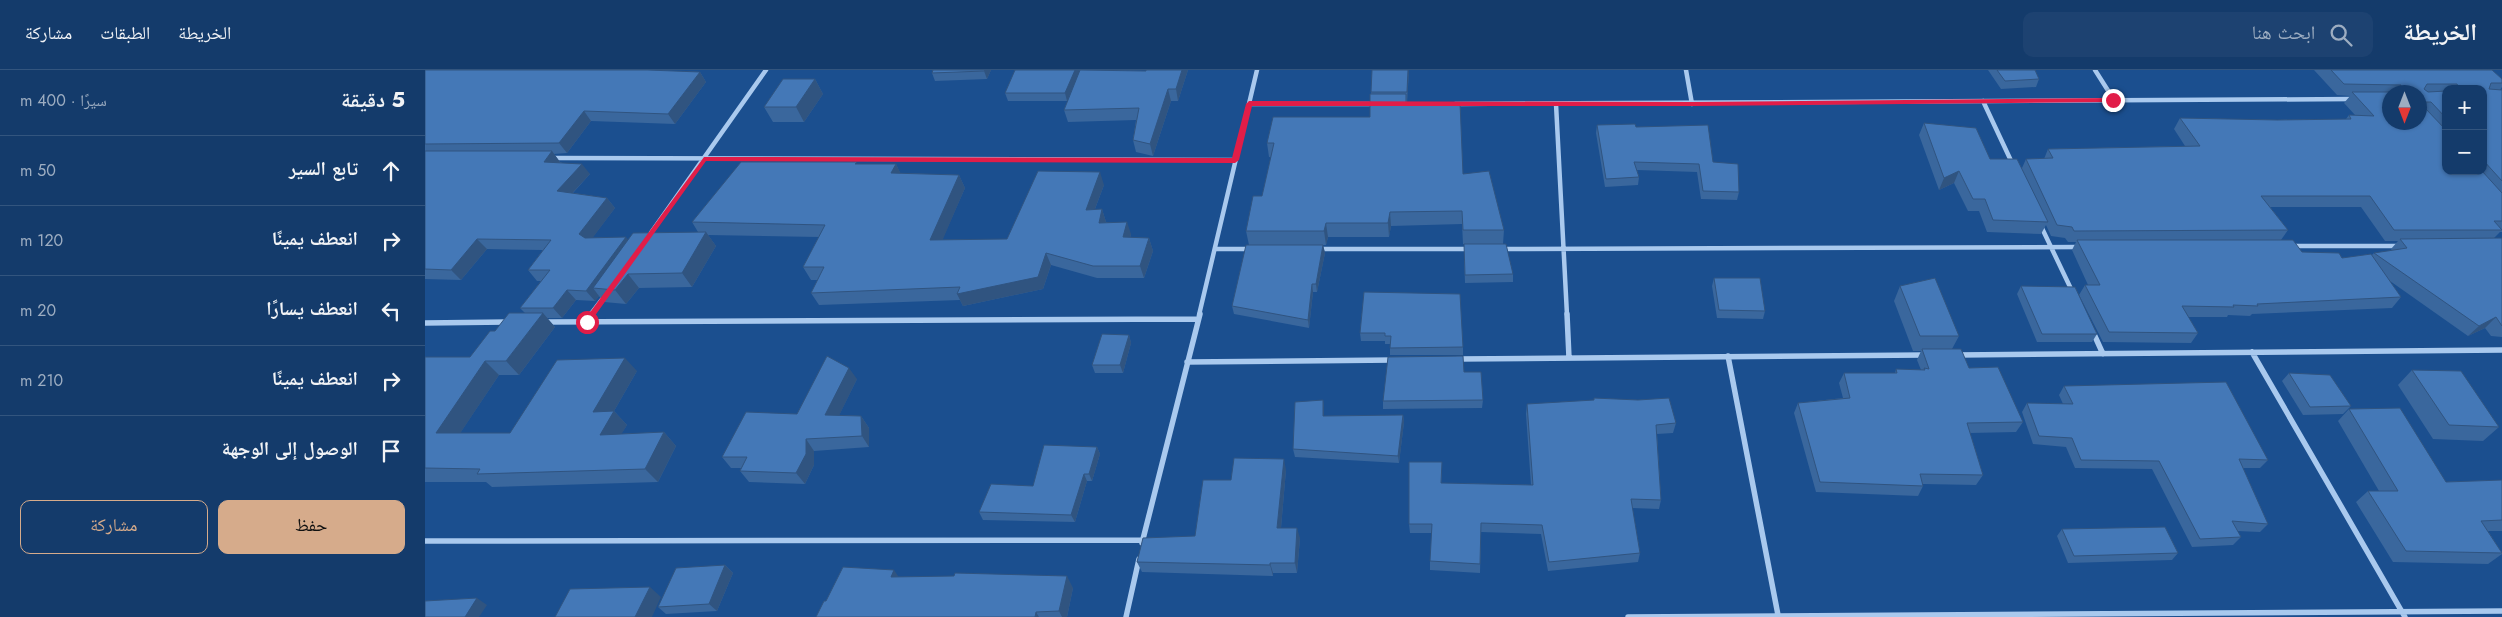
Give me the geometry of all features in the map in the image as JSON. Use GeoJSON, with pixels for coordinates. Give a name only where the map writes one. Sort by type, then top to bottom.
{"type":"FeatureCollection","features":[{"type":"Feature","properties":{"kind":"street"},"geometry":{"type":"LineString","coordinates":[[642,244],[766,70]]}},
{"type":"Feature","properties":{"kind":"street"},"geometry":{"type":"LineString","coordinates":[[1126,617],[1197,319],[1216,249],[1257,70]]}},
{"type":"Feature","properties":{"kind":"street"},"geometry":{"type":"LineString","coordinates":[[1686,70],[1692,104]]}},
{"type":"Feature","properties":{"kind":"street"},"geometry":{"type":"LineString","coordinates":[[2095,70],[2113,100]]}},
{"type":"Feature","properties":{"kind":"street"},"geometry":{"type":"LineString","coordinates":[[1447,104],[2360,99]]}},
{"type":"Feature","properties":{"kind":"street"},"geometry":{"type":"LineString","coordinates":[[1983,101],[2015,170]]}},
{"type":"Feature","properties":{"kind":"street"},"geometry":{"type":"LineString","coordinates":[[1249,104],[1388,104]]}},
{"type":"Feature","properties":{"kind":"street"},"geometry":{"type":"LineString","coordinates":[[1556,104],[1565,249],[1569,358]]}},
{"type":"Feature","properties":{"kind":"street"},"geometry":{"type":"LineString","coordinates":[[545,158],[1235,160]]}},
{"type":"Feature","properties":{"kind":"street"},"geometry":{"type":"LineString","coordinates":[[2039,221],[2077,301]]}},
{"type":"Feature","properties":{"kind":"street"},"geometry":{"type":"LineString","coordinates":[[2286,246],[2404,246]]}},
{"type":"Feature","properties":{"kind":"street"},"geometry":{"type":"LineString","coordinates":[[1495,249],[2090,247]]}},
{"type":"Feature","properties":{"kind":"street"},"geometry":{"type":"LineString","coordinates":[[1216,249],[1255,249]]}},
{"type":"Feature","properties":{"kind":"street"},"geometry":{"type":"LineString","coordinates":[[1315,249],[1475,249]]}},
{"type":"Feature","properties":{"kind":"street"},"geometry":{"type":"LineString","coordinates":[[587,322],[609,290]]}},
{"type":"Feature","properties":{"kind":"street"},"geometry":{"type":"LineString","coordinates":[[539,322],[1197,319]]}},
{"type":"Feature","properties":{"kind":"street"},"geometry":{"type":"LineString","coordinates":[[425,323],[511,322]]}},
{"type":"Feature","properties":{"kind":"street"},"geometry":{"type":"LineString","coordinates":[[2090,328],[2103,354]]}},
{"type":"Feature","properties":{"kind":"street"},"geometry":{"type":"LineString","coordinates":[[1955,355],[2502,350]]}},
{"type":"Feature","properties":{"kind":"street"},"geometry":{"type":"LineString","coordinates":[[2252,352],[2403,614]]}},
{"type":"Feature","properties":{"kind":"street"},"geometry":{"type":"LineString","coordinates":[[1452,359],[1935,355]]}},
{"type":"Feature","properties":{"kind":"street"},"geometry":{"type":"LineString","coordinates":[[1728,356],[1777,615]]}},
{"type":"Feature","properties":{"kind":"street"},"geometry":{"type":"LineString","coordinates":[[1187,362],[1403,360]]}},
{"type":"Feature","properties":{"kind":"street"},"geometry":{"type":"LineString","coordinates":[[425,541],[1143,540]]}},
{"type":"Feature","properties":{"kind":"street"},"geometry":{"type":"LineString","coordinates":[[1629,617],[2403,614],[2502,611]]}},
{"type":"Feature","properties":{"kind":"building"},"geometry":{"type":"Polygon","coordinates":[[[425,70],[648,70],[700,72],[668,114],[584,111],[559,143],[425,144],[425,70]]]}},
{"type":"Feature","properties":{"kind":"building"},"geometry":{"type":"Polygon","coordinates":[[[933,70],[985,70],[932,73],[933,70]]]}},
{"type":"Feature","properties":{"kind":"building"},"geometry":{"type":"Polygon","coordinates":[[[1015,70],[1075,70],[1065,93],[1005,93],[1015,70]]]}},
{"type":"Feature","properties":{"kind":"building"},"geometry":{"type":"Polygon","coordinates":[[[1080,70],[1182,70],[1176,89],[1168,89],[1150,144],[1133,140],[1139,108],[1064,110],[1080,70]]]}},
{"type":"Feature","properties":{"kind":"building"},"geometry":{"type":"Polygon","coordinates":[[[1372,70],[1408,70],[1407,92],[1371,92],[1372,70]]]}},
{"type":"Feature","properties":{"kind":"building"},"geometry":{"type":"Polygon","coordinates":[[[1997,70],[2035,70],[2039,79],[2005,81],[1997,70]]]}},
{"type":"Feature","properties":{"kind":"building"},"geometry":{"type":"Polygon","coordinates":[[[2331,70],[2492,70],[2502,79],[2502,83],[2491,83],[2489,89],[2502,90],[2502,181],[2487,164],[2487,85],[2344,84],[2331,70]]]}},
{"type":"Feature","properties":{"kind":"building"},"geometry":{"type":"Polygon","coordinates":[[[783,79],[815,79],[796,107],[764,107],[783,79]]]}},
{"type":"Feature","properties":{"kind":"building"},"geometry":{"type":"Polygon","coordinates":[[[2427,91],[2442,91],[2442,114],[2431,102],[2427,102],[2427,91]]]}},
{"type":"Feature","properties":{"kind":"building"},"geometry":{"type":"Polygon","coordinates":[[[2352,92],[2382,92],[2382,130],[2427,130],[2427,110],[2442,126],[2442,175],[2486,175],[2502,193],[2502,221],[2494,221],[2502,230],[2394,230],[2370,196],[2261,196],[2288,230],[2074,231],[2072,227],[2057,225],[2026,159],[2053,158],[2048,149],[2200,146],[2180,118],[2277,120],[2351,119],[2349,115],[2374,116],[2352,92]]]}},
{"type":"Feature","properties":{"kind":"building"},"geometry":{"type":"Polygon","coordinates":[[[1370,94],[1406,94],[1406,104],[1460,103],[1463,174],[1489,171],[1504,230],[1463,230],[1462,211],[1390,212],[1388,223],[1326,223],[1324,231],[1246,231],[1253,196],[1262,196],[1274,143],[1267,143],[1273,117],[1370,117],[1370,94]]]}},
{"type":"Feature","properties":{"kind":"building"},"geometry":{"type":"Polygon","coordinates":[[[1924,123],[1976,128],[1990,159],[2017,159],[2048,222],[1993,220],[1985,199],[1973,199],[1959,171],[1944,178],[1924,123]]]}},
{"type":"Feature","properties":{"kind":"building"},"geometry":{"type":"Polygon","coordinates":[[[1635,124],[1636,127],[1708,125],[1713,162],[1738,164],[1739,192],[1703,191],[1699,164],[1634,162],[1639,177],[1606,179],[1597,125],[1635,124]]]}},
{"type":"Feature","properties":{"kind":"building"},"geometry":{"type":"Polygon","coordinates":[[[425,151],[552,151],[544,162],[582,164],[557,191],[607,198],[579,234],[585,238],[626,237],[586,291],[567,290],[553,308],[520,308],[550,270],[528,270],[551,240],[477,239],[451,270],[425,269],[425,151]]]}},
{"type":"Feature","properties":{"kind":"building"},"geometry":{"type":"Polygon","coordinates":[[[741,162],[896,164],[891,173],[959,175],[930,240],[1007,239],[1038,171],[1100,172],[1086,210],[1102,209],[1099,223],[1127,222],[1123,237],[1149,238],[1140,266],[1093,266],[1046,253],[1038,277],[957,294],[960,287],[811,293],[824,267],[803,267],[825,225],[692,222],[741,162]]]}},
{"type":"Feature","properties":{"kind":"building"},"geometry":{"type":"Polygon","coordinates":[[[706,232],[682,273],[628,274],[615,290],[593,288],[633,233],[706,232]]]}},
{"type":"Feature","properties":{"kind":"building"},"geometry":{"type":"Polygon","coordinates":[[[2502,238],[2502,326],[2496,317],[2479,326],[2374,253],[2407,248],[2400,239],[2502,238]]]}},
{"type":"Feature","properties":{"kind":"building"},"geometry":{"type":"Polygon","coordinates":[[[2077,240],[2293,240],[2302,252],[2339,253],[2342,258],[2371,254],[2401,297],[2257,304],[2258,306],[2233,305],[2234,307],[2182,306],[2198,333],[2109,332],[2085,285],[2100,285],[2077,240]]]}},
{"type":"Feature","properties":{"kind":"building"},"geometry":{"type":"Polygon","coordinates":[[[1464,244],[1506,244],[1513,274],[1465,275],[1464,244]]]}},
{"type":"Feature","properties":{"kind":"building"},"geometry":{"type":"Polygon","coordinates":[[[1246,245],[1323,245],[1316,284],[1312,284],[1308,320],[1232,306],[1246,245]]]}},
{"type":"Feature","properties":{"kind":"building"},"geometry":{"type":"Polygon","coordinates":[[[1714,278],[1760,278],[1765,311],[1719,310],[1714,278]]]}},
{"type":"Feature","properties":{"kind":"building"},"geometry":{"type":"Polygon","coordinates":[[[1935,278],[1959,336],[1920,336],[1900,286],[1935,278]]]}},
{"type":"Feature","properties":{"kind":"building"},"geometry":{"type":"Polygon","coordinates":[[[2021,286],[2075,287],[2097,334],[2042,334],[2021,286]]]}},
{"type":"Feature","properties":{"kind":"building"},"geometry":{"type":"Polygon","coordinates":[[[1364,292],[1460,294],[1463,347],[1390,348],[1391,336],[1385,336],[1385,333],[1360,333],[1364,292]]]}},
{"type":"Feature","properties":{"kind":"building"},"geometry":{"type":"Polygon","coordinates":[[[509,313],[543,313],[506,361],[485,361],[436,433],[510,433],[557,360],[625,358],[593,412],[614,411],[600,435],[664,432],[645,469],[477,474],[480,469],[425,468],[425,357],[470,357],[490,331],[495,331],[509,313]]]}},
{"type":"Feature","properties":{"kind":"building"},"geometry":{"type":"Polygon","coordinates":[[[1102,334],[1129,335],[1120,365],[1092,365],[1102,334]]]}},
{"type":"Feature","properties":{"kind":"building"},"geometry":{"type":"Polygon","coordinates":[[[1922,349],[1961,349],[1969,368],[1998,367],[2023,422],[1967,423],[1983,475],[1920,474],[1923,486],[1820,482],[1798,403],[1850,398],[1844,373],[1897,373],[1896,369],[1929,369],[1922,349]]]}},
{"type":"Feature","properties":{"kind":"building"},"geometry":{"type":"Polygon","coordinates":[[[827,356],[849,368],[825,415],[861,416],[862,436],[806,439],[806,454],[796,473],[740,471],[747,457],[722,457],[746,412],[797,414],[827,356]]]}},
{"type":"Feature","properties":{"kind":"building"},"geometry":{"type":"Polygon","coordinates":[[[1463,356],[1464,372],[1481,372],[1483,400],[1383,401],[1388,357],[1463,356]]]}},
{"type":"Feature","properties":{"kind":"building"},"geometry":{"type":"Polygon","coordinates":[[[2412,370],[2461,371],[2499,427],[2449,425],[2412,370]]]}},
{"type":"Feature","properties":{"kind":"building"},"geometry":{"type":"Polygon","coordinates":[[[2289,373],[2330,375],[2351,406],[2310,407],[2289,373]]]}},
{"type":"Feature","properties":{"kind":"building"},"geometry":{"type":"Polygon","coordinates":[[[2226,382],[2268,460],[2239,459],[2268,524],[2232,521],[2241,537],[2200,539],[2159,461],[2081,460],[2072,438],[2039,436],[2027,403],[2073,404],[2064,386],[2226,382]]]}},
{"type":"Feature","properties":{"kind":"building"},"geometry":{"type":"Polygon","coordinates":[[[1594,398],[1638,400],[1669,398],[1676,423],[1656,425],[1661,500],[1631,499],[1640,553],[1549,562],[1542,525],[1481,523],[1480,564],[1430,561],[1432,524],[1409,524],[1409,462],[1442,462],[1441,483],[1533,485],[1527,404],[1594,400],[1594,398]]]}},
{"type":"Feature","properties":{"kind":"building"},"geometry":{"type":"Polygon","coordinates":[[[1323,400],[1323,416],[1403,415],[1398,456],[1293,449],[1295,402],[1323,400]]]}},
{"type":"Feature","properties":{"kind":"building"},"geometry":{"type":"Polygon","coordinates":[[[2400,408],[2446,482],[2502,480],[2502,520],[2481,521],[2502,553],[2406,551],[2368,491],[2398,491],[2349,409],[2400,408]]]}},
{"type":"Feature","properties":{"kind":"building"},"geometry":{"type":"Polygon","coordinates":[[[1044,445],[1097,447],[1089,474],[1084,474],[1071,515],[979,512],[991,484],[1033,486],[1044,445]]]}},
{"type":"Feature","properties":{"kind":"building"},"geometry":{"type":"Polygon","coordinates":[[[1234,458],[1284,459],[1277,528],[1297,528],[1295,563],[1270,563],[1270,565],[1137,562],[1143,538],[1195,536],[1203,480],[1231,480],[1234,458]]]}},
{"type":"Feature","properties":{"kind":"building"},"geometry":{"type":"Polygon","coordinates":[[[2165,527],[2178,553],[2074,556],[2062,529],[2165,527]]]}},
{"type":"Feature","properties":{"kind":"building"},"geometry":{"type":"Polygon","coordinates":[[[725,565],[709,604],[658,607],[676,568],[725,565]]]}},
{"type":"Feature","properties":{"kind":"building"},"geometry":{"type":"Polygon","coordinates":[[[843,567],[894,570],[891,577],[954,576],[955,573],[1067,576],[1059,611],[1036,612],[1035,617],[816,617],[843,567]]]}},
{"type":"Feature","properties":{"kind":"building"},"geometry":{"type":"Polygon","coordinates":[[[650,587],[635,617],[555,617],[570,589],[650,587]]]}},
{"type":"Feature","properties":{"kind":"building"},"geometry":{"type":"Polygon","coordinates":[[[477,598],[465,617],[425,617],[425,601],[477,598]]]}},
{"type":"Feature","properties":{"kind":"route"},"geometry":{"type":"LineString","coordinates":[[587,322],[704,159],[1235,160],[1249,104],[1692,104],[2113,100]]}}]}
